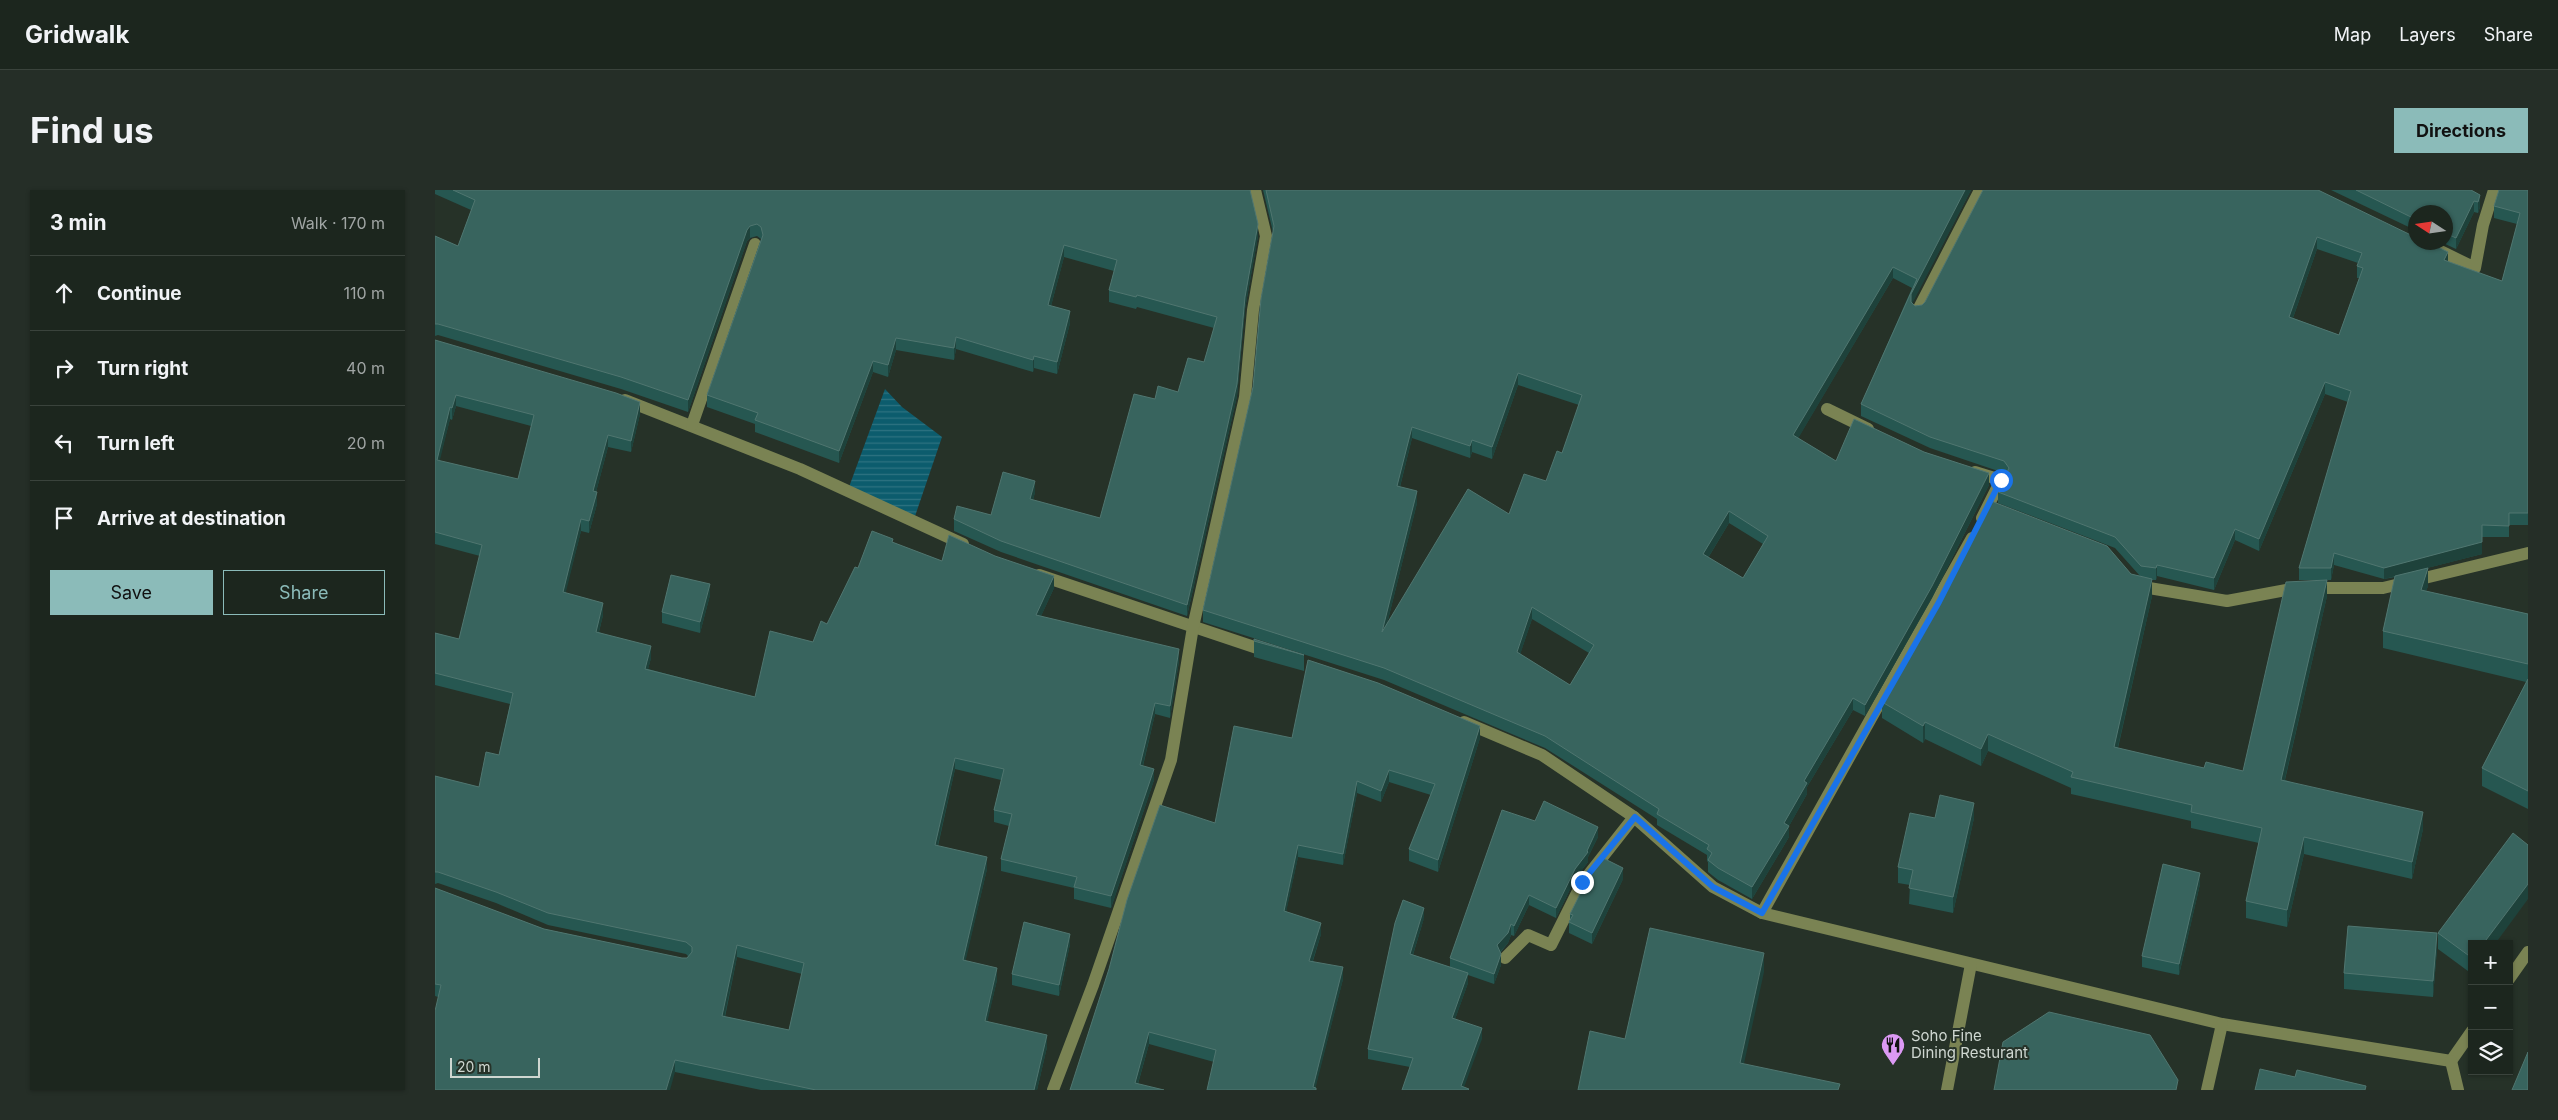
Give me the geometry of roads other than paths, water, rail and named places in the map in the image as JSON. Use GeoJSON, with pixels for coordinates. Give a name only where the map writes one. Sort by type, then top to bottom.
{"type":"FeatureCollection","features":[{"type":"Feature","properties":{"kind":"street"},"geometry":{"type":"LineString","coordinates":[[1053,1090],[1093,985],[1171,760],[1193,628],[1245,397],[1253,310],[1266,236],[1255,190]]}},
{"type":"Feature","properties":{"kind":"street"},"geometry":{"type":"LineString","coordinates":[[1918,310],[1980,190]]}},
{"type":"Feature","properties":{"kind":"street"},"geometry":{"type":"LineString","coordinates":[[2438,250],[2475,268],[2489,197]]}},
{"type":"Feature","properties":{"kind":"street"},"geometry":{"type":"LineString","coordinates":[[692,425],[755,244]]}},
{"type":"Feature","properties":{"kind":"street"},"geometry":{"type":"LineString","coordinates":[[609,395],[692,425],[800,470],[971,548]]}},
{"type":"Feature","properties":{"kind":"street"},"geometry":{"type":"LineString","coordinates":[[1827,409],[1883,435]]}},
{"type":"Feature","properties":{"kind":"street"},"geometry":{"type":"LineString","coordinates":[[1762,913],[1992,510],[2001,480],[1964,468]]}},
{"type":"Feature","properties":{"kind":"street"},"geometry":{"type":"LineString","coordinates":[[2131,578],[2137,585],[2143,588],[2227,601],[2297,588],[2383,588],[2528,553]]}},
{"type":"Feature","properties":{"kind":"street"},"geometry":{"type":"LineString","coordinates":[[1026,570],[1193,628],[1278,654]]}},
{"type":"Feature","properties":{"kind":"street"},"geometry":{"type":"LineString","coordinates":[[1453,717],[1542,755],[1635,817],[1713,887],[1762,913],[2222,1024],[2451,1061]]}},
{"type":"Feature","properties":{"kind":"street"},"geometry":{"type":"LineString","coordinates":[[1505,958],[1528,935],[1551,945],[1582,882],[1635,817]]}},
{"type":"Feature","properties":{"kind":"street"},"geometry":{"type":"LineString","coordinates":[[2513,973],[2528,952]]}},
{"type":"Feature","properties":{"kind":"street"},"geometry":{"type":"LineString","coordinates":[[1947,1090],[1971,964]]}},
{"type":"Feature","properties":{"kind":"street"},"geometry":{"type":"LineString","coordinates":[[2207,1090],[2222,1024]]}},
{"type":"Feature","properties":{"kind":"street"},"geometry":{"type":"LineString","coordinates":[[2451,1061],[2468,1037]]}},
{"type":"Feature","properties":{"kind":"street"},"geometry":{"type":"LineString","coordinates":[[2451,1061],[2459,1090]]}},
{"type":"Feature","properties":{"kind":"water"},"geometry":{"type":"Polygon","coordinates":[[[885,389],[902,407],[942,437],[912,525],[849,487],[885,389]]]}},
{"type":"Feature","properties":{"kind":"place","name":"Soho Fine Dining Resturant"},"geometry":{"type":"Point","coordinates":[1893,1066]}}]}
